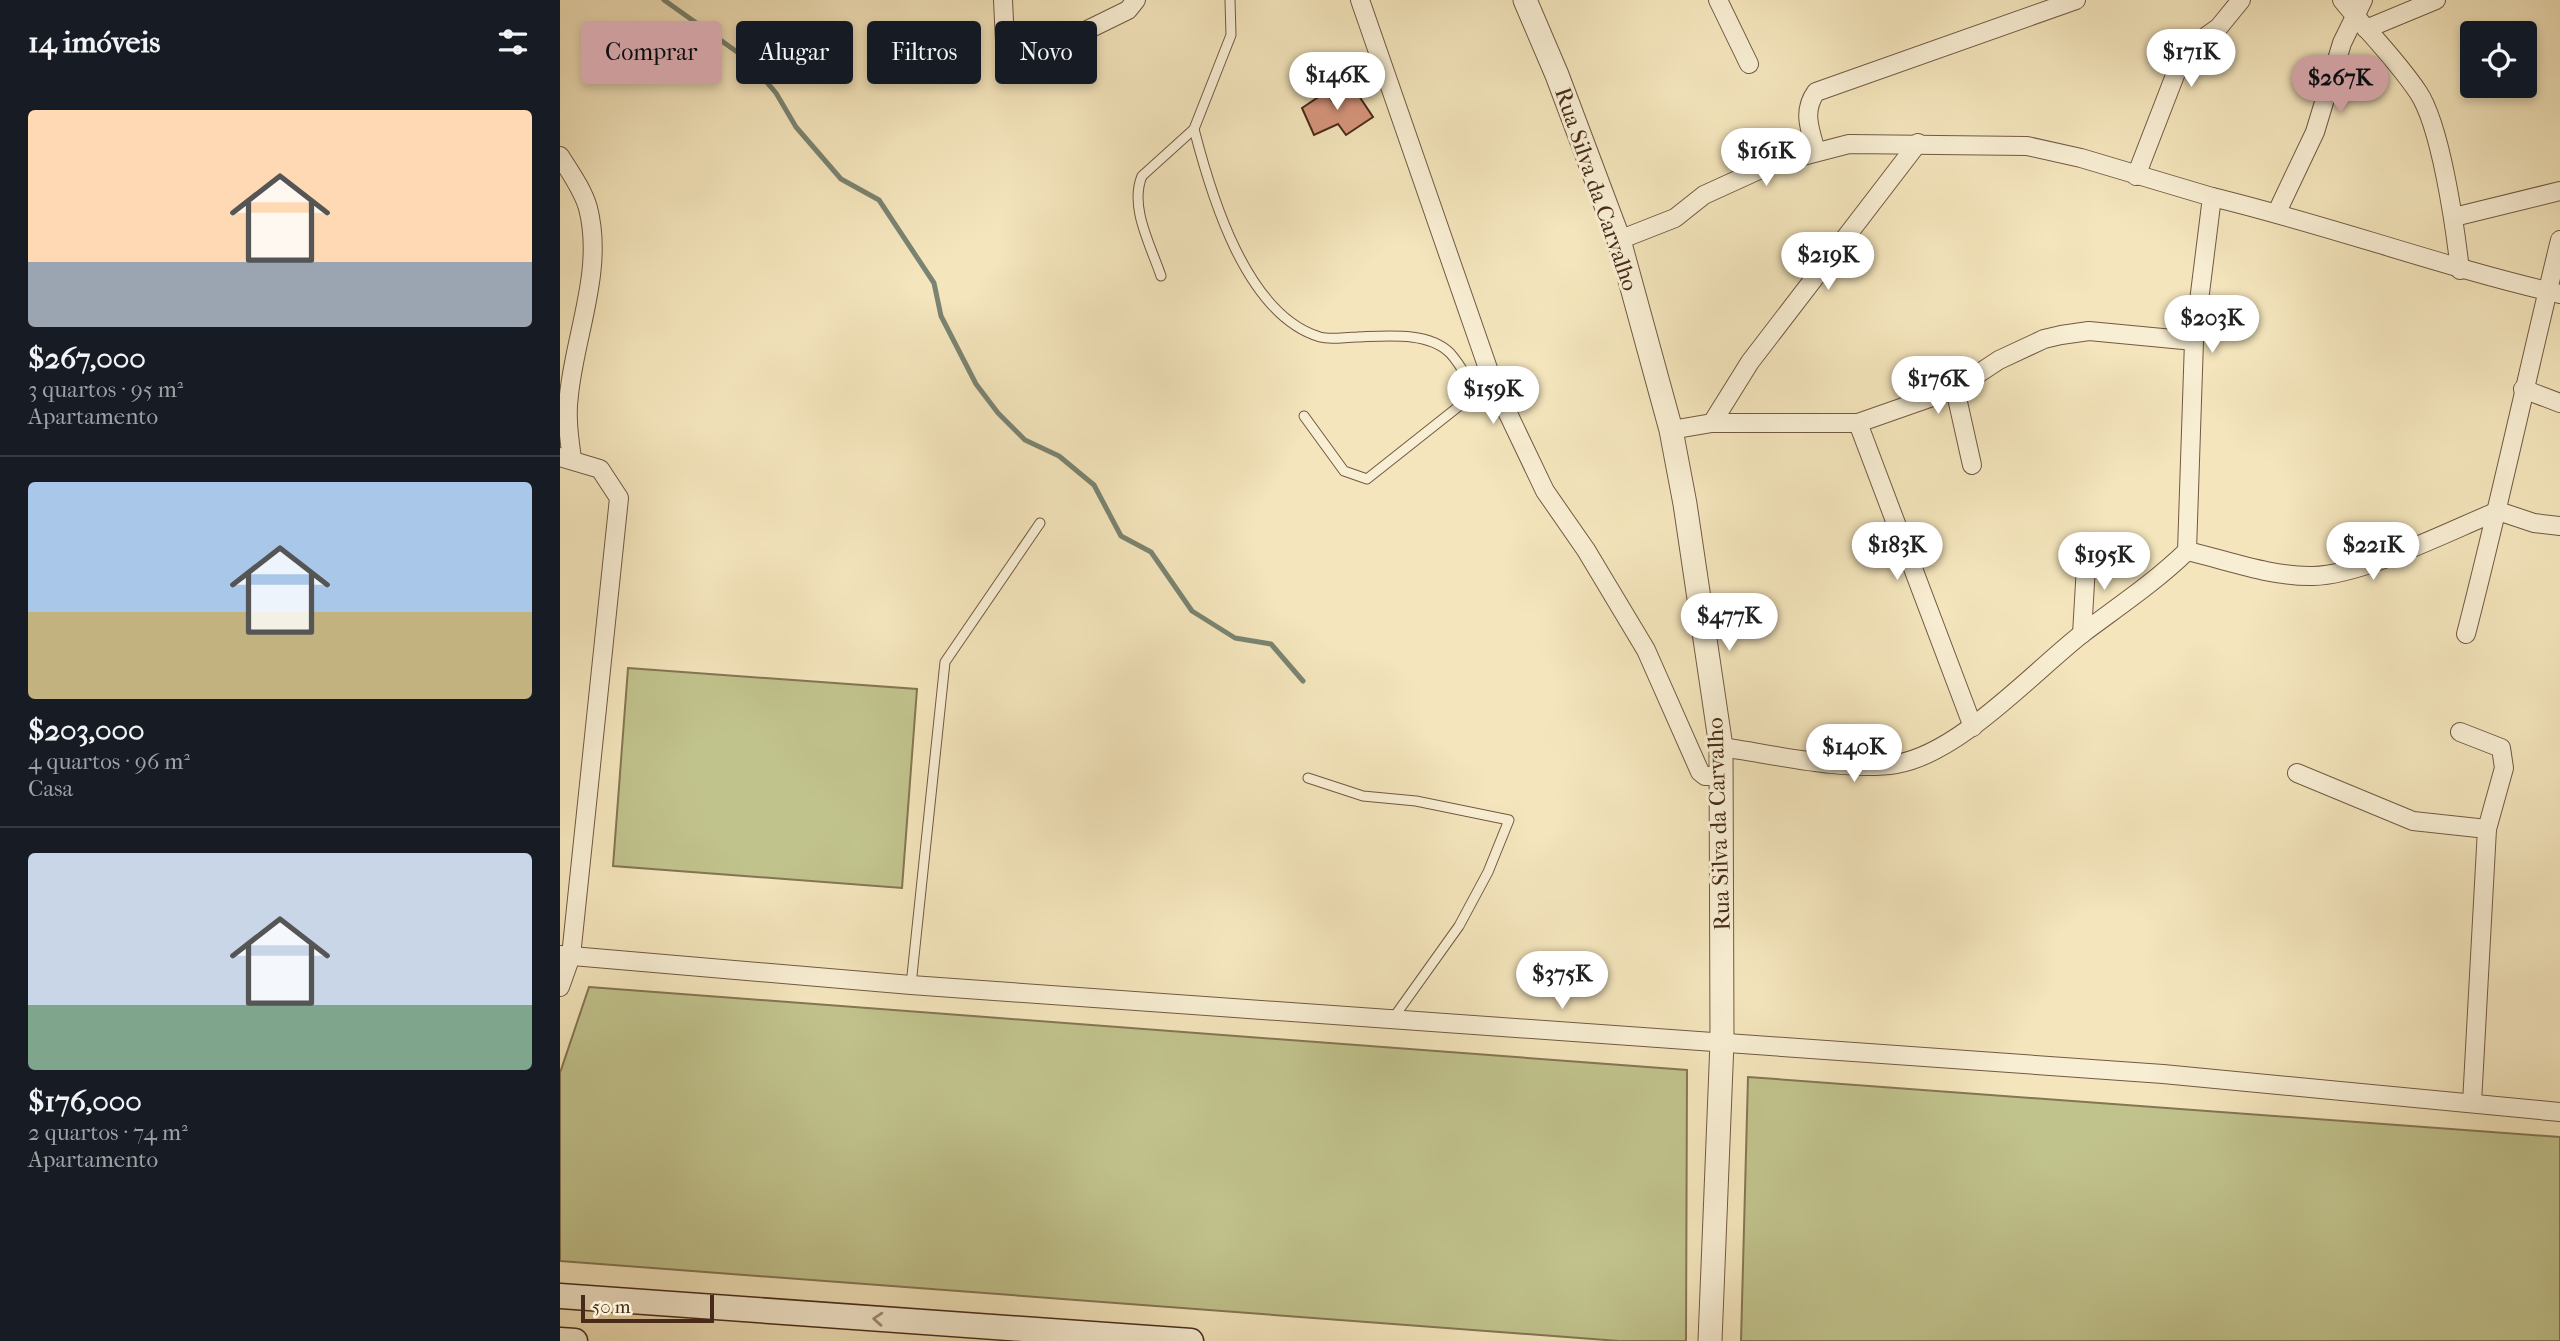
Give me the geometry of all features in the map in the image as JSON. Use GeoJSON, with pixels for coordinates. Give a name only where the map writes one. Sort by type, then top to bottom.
{"type":"FeatureCollection","features":[{"type":"Feature","properties":{"kind":"main road"},"geometry":{"type":"LineString","coordinates":[[560,1296],[1191,1341]]}},
{"type":"Feature","properties":{"kind":"main road"},"geometry":{"type":"LineString","coordinates":[[560,1340],[575,1341]]}},
{"type":"Feature","properties":{"kind":"street"},"geometry":{"type":"LineString","coordinates":[[1003,0],[1005,42],[1020,59],[1028,59],[1128,10],[1136,0]]}},
{"type":"Feature","properties":{"kind":"street"},"geometry":{"type":"LineString","coordinates":[[1360,0],[1492,380],[1545,491],[1586,550],[1646,650],[1700,772],[1705,776],[1721,776]]}},
{"type":"Feature","properties":{"kind":"street","name":"Rua Silva da Carvalho"},"geometry":{"type":"LineString","coordinates":[[1525,0],[1557,75],[1619,240],[1671,430],[1685,504],[1721,747],[1722,1042],[1710,1341]]}},
{"type":"Feature","properties":{"kind":"street"},"geometry":{"type":"LineString","coordinates":[[1718,0],[1749,64]]}},
{"type":"Feature","properties":{"kind":"street"},"geometry":{"type":"LineString","coordinates":[[1816,151],[1807,112],[1809,102],[1816,92],[2076,0]]}},
{"type":"Feature","properties":{"kind":"street"},"geometry":{"type":"LineString","coordinates":[[2136,176],[2179,65],[2193,46],[2218,26],[2241,0]]}},
{"type":"Feature","properties":{"kind":"street"},"geometry":{"type":"LineString","coordinates":[[2342,0],[2420,94],[2433,130],[2454,217],[2460,270]]}},
{"type":"Feature","properties":{"kind":"street"},"geometry":{"type":"LineString","coordinates":[[2361,23],[2362,0]]}},
{"type":"Feature","properties":{"kind":"street"},"geometry":{"type":"LineString","coordinates":[[2277,212],[2315,132],[2342,43],[2361,23],[2436,0]]}},
{"type":"Feature","properties":{"kind":"street"},"geometry":{"type":"LineString","coordinates":[[1712,423],[1750,362],[1918,143]]}},
{"type":"Feature","properties":{"kind":"street"},"geometry":{"type":"LineString","coordinates":[[1619,240],[1675,218],[1704,195],[1761,169],[1816,151],[1849,144],[2028,146],[2081,158],[2212,197],[2277,212],[2460,270],[2554,293]]}},
{"type":"Feature","properties":{"kind":"street"},"geometry":{"type":"LineString","coordinates":[[560,156],[588,206],[592,239],[588,290],[569,391],[566,458],[600,469],[619,498],[566,955],[560,986]]}},
{"type":"Feature","properties":{"kind":"street"},"geometry":{"type":"LineString","coordinates":[[2454,217],[2560,191]]}},
{"type":"Feature","properties":{"kind":"street"},"geometry":{"type":"LineString","coordinates":[[1721,747],[1863,766],[1898,764],[1926,753],[1973,727],[2082,634],[2153,584],[2188,551],[2194,341],[2212,197]]}},
{"type":"Feature","properties":{"kind":"street"},"geometry":{"type":"LineString","coordinates":[[2466,634],[2498,511],[2523,389],[2554,293],[2560,240]]}},
{"type":"Feature","properties":{"kind":"street"},"geometry":{"type":"LineString","coordinates":[[1671,430],[1712,423],[1858,423],[1955,389],[1999,360],[2044,339],[2061,335],[2089,331],[2194,341]]}},
{"type":"Feature","properties":{"kind":"street"},"geometry":{"type":"LineString","coordinates":[[1955,389],[1972,465]]}},
{"type":"Feature","properties":{"kind":"street"},"geometry":{"type":"LineString","coordinates":[[2523,389],[2560,403]]}},
{"type":"Feature","properties":{"kind":"street"},"geometry":{"type":"LineString","coordinates":[[1858,423],[1973,727]]}},
{"type":"Feature","properties":{"kind":"street"},"geometry":{"type":"LineString","coordinates":[[2188,551],[2287,575],[2342,574],[2498,511],[2534,523],[2560,526]]}},
{"type":"Feature","properties":{"kind":"street"},"geometry":{"type":"LineString","coordinates":[[2082,634],[2087,548]]}},
{"type":"Feature","properties":{"kind":"street"},"geometry":{"type":"LineString","coordinates":[[2460,733],[2501,748],[2504,768],[2487,829],[2472,1102]]}},
{"type":"Feature","properties":{"kind":"street"},"geometry":{"type":"LineString","coordinates":[[2297,773],[2413,821],[2487,829]]}},
{"type":"Feature","properties":{"kind":"street"},"geometry":{"type":"LineString","coordinates":[[566,955],[911,985],[1394,1017],[2163,1074],[2560,1112]]}},
{"type":"Feature","properties":{"kind":"lane"},"geometry":{"type":"LineString","coordinates":[[1161,276],[1137,202],[1137,187],[1142,176],[1194,129],[1231,36],[1230,0]]}},
{"type":"Feature","properties":{"kind":"lane"},"geometry":{"type":"LineString","coordinates":[[1194,129],[1230,239],[1262,295],[1277,310],[1309,333],[1323,338],[1408,337],[1434,344],[1448,351],[1477,393]]}},
{"type":"Feature","properties":{"kind":"lane"},"geometry":{"type":"LineString","coordinates":[[1304,416],[1344,471],[1367,479],[1492,380]]}},
{"type":"Feature","properties":{"kind":"lane"},"geometry":{"type":"LineString","coordinates":[[911,985],[945,662],[1040,523]]}},
{"type":"Feature","properties":{"kind":"lane"},"geometry":{"type":"LineString","coordinates":[[1308,778],[1363,796],[1416,801],[1509,820],[1488,872],[1459,926],[1394,1017]]}},
{"type":"Feature","properties":{"kind":"green space"},"geometry":{"type":"Polygon","coordinates":[[[628,668],[917,689],[902,888],[613,866],[628,668]]]}},
{"type":"Feature","properties":{"kind":"green space"},"geometry":{"type":"Polygon","coordinates":[[[589,987],[1687,1070],[1686,1341],[1619,1341],[560,1261],[560,1073],[589,987]]]}},
{"type":"Feature","properties":{"kind":"green space"},"geometry":{"type":"Polygon","coordinates":[[[1748,1077],[2560,1137],[2560,1341],[1741,1341],[1748,1077]]]}},
{"type":"Feature","properties":{"kind":"building"},"geometry":{"type":"Polygon","coordinates":[[[1353,87],[1373,117],[1346,135],[1338,124],[1314,135],[1302,108],[1326,92],[1332,101],[1353,87]]]}},
{"type":"Feature","properties":{"kind":"waterway"},"geometry":{"type":"LineString","coordinates":[[664,0],[747,59],[776,93],[796,127],[841,179],[879,200],[934,283],[941,316],[976,384],[998,413],[1025,440],[1059,456],[1094,485],[1121,536],[1151,552],[1192,611],[1235,638],[1271,644],[1303,681]]}}]}
